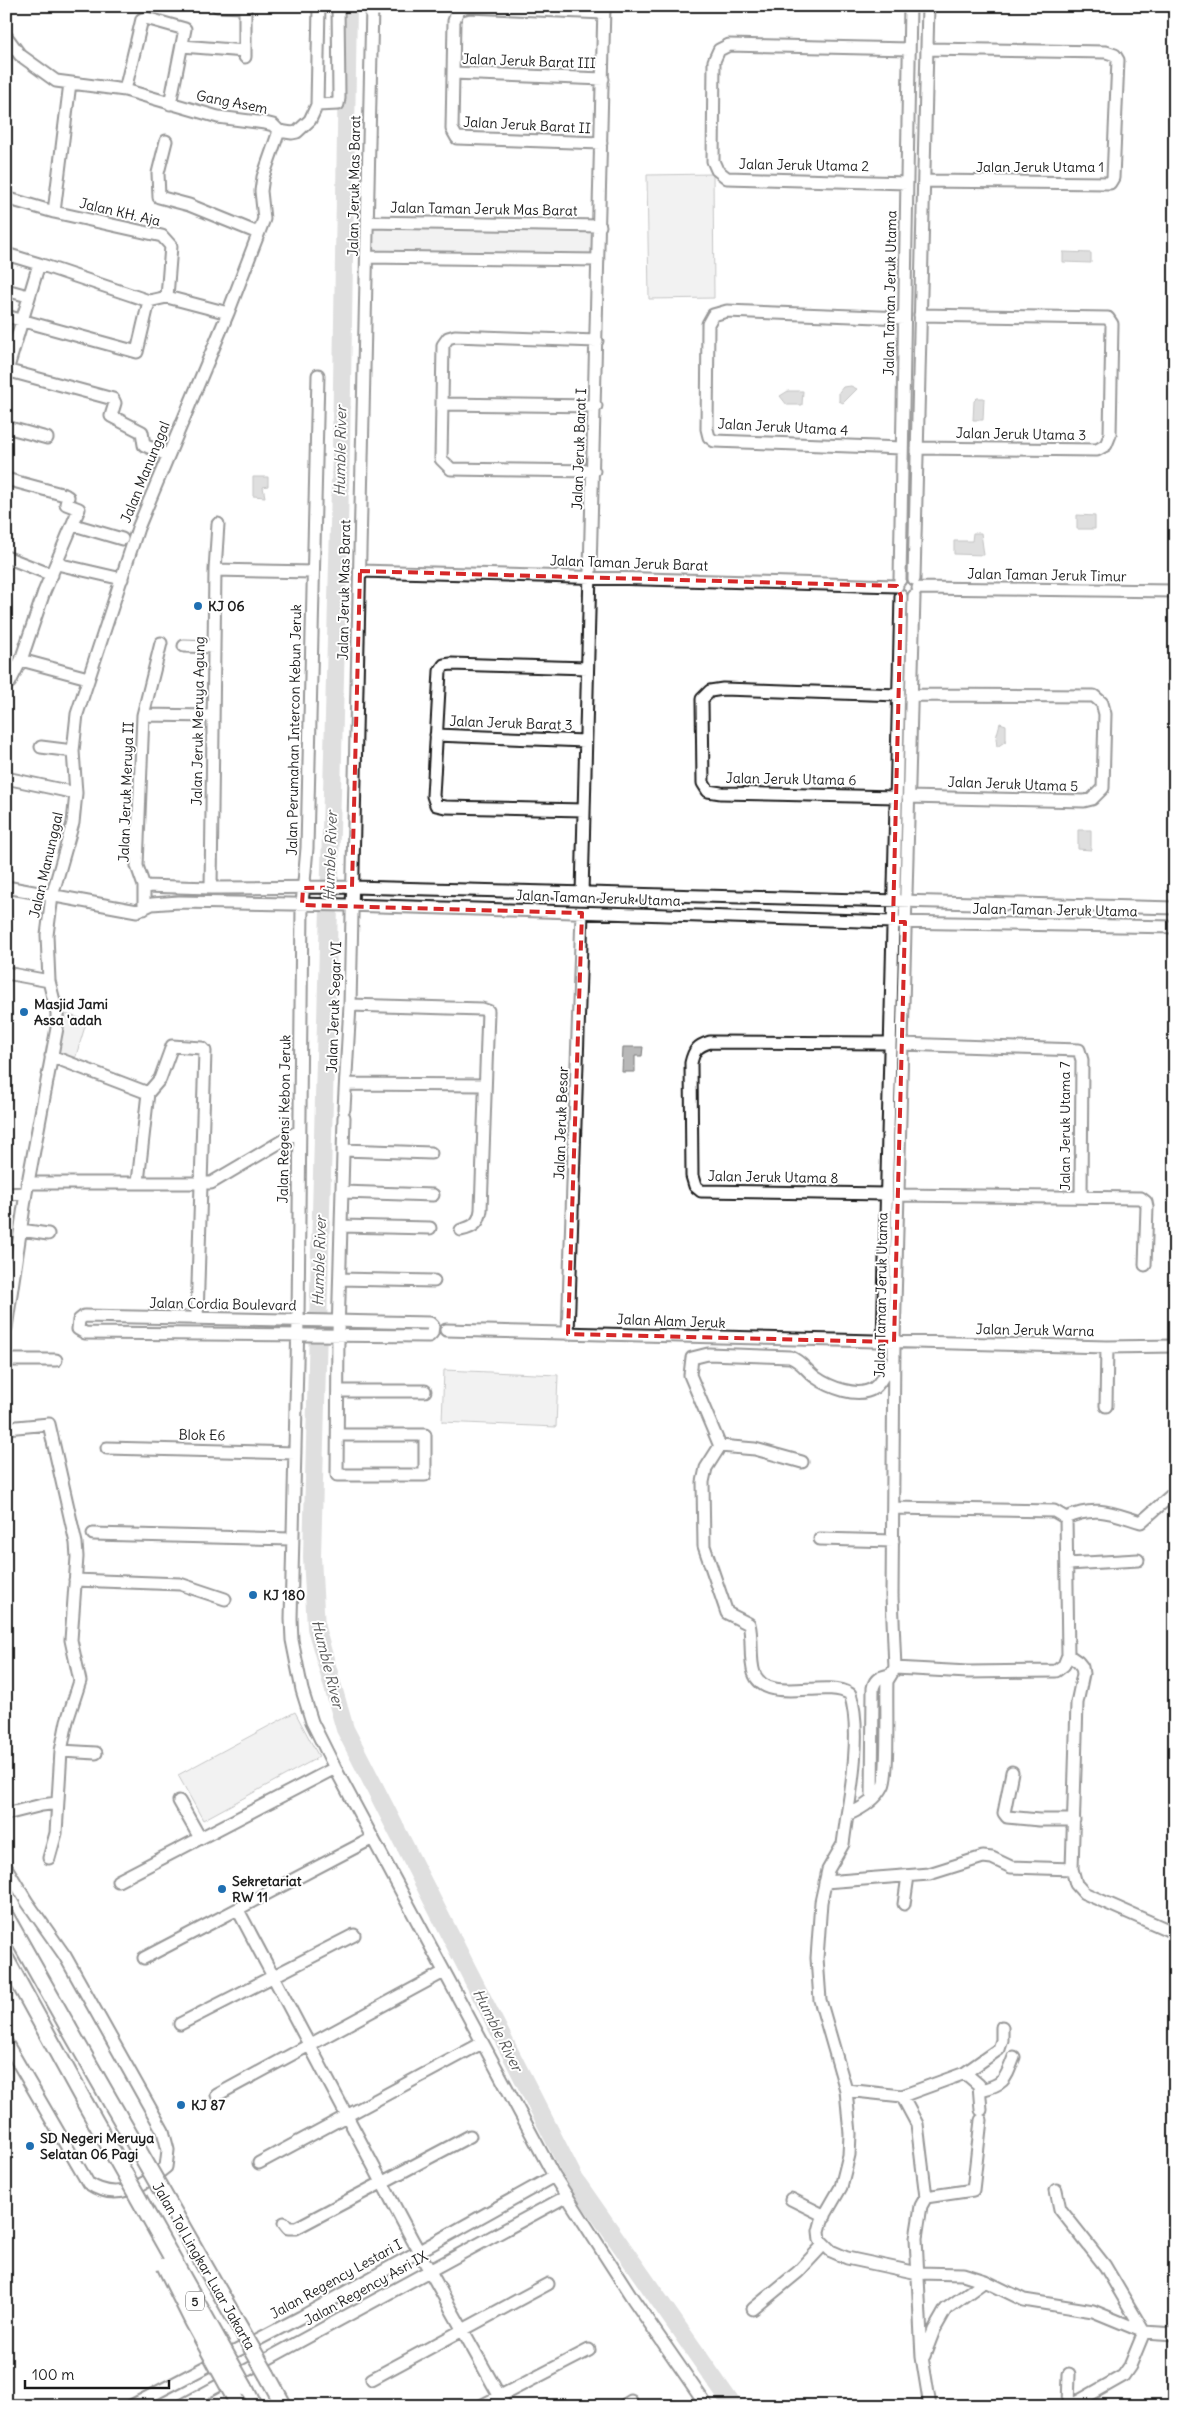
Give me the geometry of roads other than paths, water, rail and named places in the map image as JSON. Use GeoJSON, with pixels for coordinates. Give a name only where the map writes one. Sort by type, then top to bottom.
{"type":"FeatureCollection","features":[{"type":"Feature","properties":{"kind":"highway","name":"Jalan Tol Lingkar Luar Jakarta"},"geometry":{"type":"LineString","coordinates":[[6,1917],[284,2406]]}},
{"type":"Feature","properties":{"kind":"highway","name":"Jalan Tol Lingkar Luar Jakarta"},"geometry":{"type":"LineString","coordinates":[[6,1959],[254,2406]]}},
{"type":"Feature","properties":{"kind":"highway"},"geometry":{"type":"LineString","coordinates":[[146,2213],[153,2241],[170,2276],[240,2406]]}},
{"type":"Feature","properties":{"kind":"street"},"geometry":{"type":"LineString","coordinates":[[182,46],[245,55],[245,7],[217,6]]}},
{"type":"Feature","properties":{"kind":"street"},"geometry":{"type":"LineString","coordinates":[[279,131],[286,133],[297,132],[310,120],[317,105],[318,6]]}},
{"type":"Feature","properties":{"kind":"street"},"geometry":{"type":"LineString","coordinates":[[317,105],[338,104],[338,6]]}},
{"type":"Feature","properties":{"kind":"street","name":"Jalan Jeruk Mas Barat"},"geometry":{"type":"LineString","coordinates":[[348,905],[360,571],[372,6]]}},
{"type":"Feature","properties":{"kind":"street","name":"Jalan Taman Jeruk Utama"},"geometry":{"type":"LineString","coordinates":[[892,1671],[894,1357],[888,1342],[886,1194],[894,901],[910,6]]}},
{"type":"Feature","properties":{"kind":"street","name":"Jalan Taman Jeruk Utama"},"geometry":{"type":"LineString","coordinates":[[888,1342],[898,1195],[915,588],[928,6]]}},
{"type":"Feature","properties":{"kind":"street","name":"Jalan Jeruk Barat II"},"geometry":{"type":"LineString","coordinates":[[601,144],[457,138],[452,129],[454,21],[458,10],[470,7],[604,10]]}},
{"type":"Feature","properties":{"kind":"street","name":"Jalan Jeruk Barat I"},"geometry":{"type":"LineString","coordinates":[[582,894],[589,577],[596,406],[604,10]]}},
{"type":"Feature","properties":{"kind":"street"},"geometry":{"type":"LineString","coordinates":[[125,90],[142,19],[146,18],[185,29],[170,104]]}},
{"type":"Feature","properties":{"kind":"street","name":"Gang Asem"},"geometry":{"type":"LineString","coordinates":[[6,36],[20,55],[45,75],[56,81],[125,90],[218,117],[273,125],[279,131],[263,178],[261,191],[264,214],[228,312]]}},
{"type":"Feature","properties":{"kind":"street","name":"Jalan Jeruk Utama 2"},"geometry":{"type":"LineString","coordinates":[[907,183],[727,178],[717,170],[713,161],[714,61],[719,50],[729,46],[909,49]]}},
{"type":"Feature","properties":{"kind":"street","name":"Jalan Jeruk Utama 1"},"geometry":{"type":"LineString","coordinates":[[924,181],[1110,183],[1113,178],[1118,60],[1114,54],[1106,52],[927,49]]}},
{"type":"Feature","properties":{"kind":"street","name":"Jalan Jeruk Barat III"},"geometry":{"type":"LineString","coordinates":[[453,73],[603,78]]}},
{"type":"Feature","properties":{"kind":"street"},"geometry":{"type":"LineString","coordinates":[[54,212],[70,83]]}},
{"type":"Feature","properties":{"kind":"street"},"geometry":{"type":"LineString","coordinates":[[166,141],[157,184],[159,197],[189,205],[258,233]]}},
{"type":"Feature","properties":{"kind":"street","name":"Jalan KH. Aja"},"geometry":{"type":"LineString","coordinates":[[6,198],[54,212],[162,236],[171,246],[167,297]]}},
{"type":"Feature","properties":{"kind":"street","name":"Jalan Taman Jeruk Mas Barat"},"geometry":{"type":"LineString","coordinates":[[368,222],[600,226]]}},
{"type":"Feature","properties":{"kind":"street"},"geometry":{"type":"LineString","coordinates":[[6,254],[149,301],[167,297],[228,312]]}},
{"type":"Feature","properties":{"kind":"street"},"geometry":{"type":"LineString","coordinates":[[368,257],[598,260]]}},
{"type":"Feature","properties":{"kind":"street"},"geometry":{"type":"LineString","coordinates":[[39,264],[20,320],[7,371],[114,400],[115,403],[111,416],[142,432],[144,445],[167,455]]}},
{"type":"Feature","properties":{"kind":"street"},"geometry":{"type":"LineString","coordinates":[[6,290],[28,296]]}},
{"type":"Feature","properties":{"kind":"street"},"geometry":{"type":"LineString","coordinates":[[6,316],[138,352],[149,301]]}},
{"type":"Feature","properties":{"kind":"street","name":"Jalan Jeruk Utama 4"},"geometry":{"type":"LineString","coordinates":[[902,448],[714,441],[708,436],[707,429],[708,324],[713,315],[727,311],[904,318]]}},
{"type":"Feature","properties":{"kind":"street","name":"Jalan Manunggal"},"geometry":{"type":"LineString","coordinates":[[6,1328],[26,1188],[57,1028],[57,1013],[49,981],[47,935],[52,896],[73,824],[76,793],[73,751],[78,714],[88,678],[138,528],[228,312]]}},
{"type":"Feature","properties":{"kind":"street","name":"Jalan Jeruk Utama 3"},"geometry":{"type":"LineString","coordinates":[[917,448],[1096,450],[1106,445],[1110,435],[1112,324],[1108,318],[920,315]]}},
{"type":"Feature","properties":{"kind":"street"},"geometry":{"type":"LineString","coordinates":[[594,471],[451,469],[442,460],[443,345],[448,338],[455,336],[597,341]]}},
{"type":"Feature","properties":{"kind":"street","name":"Jalan Perumahan Intercon Kebun Jeruk"},"geometry":{"type":"LineString","coordinates":[[302,905],[307,848],[318,374]]}},
{"type":"Feature","properties":{"kind":"street"},"geometry":{"type":"LineString","coordinates":[[442,404],[596,406]]}},
{"type":"Feature","properties":{"kind":"street"},"geometry":{"type":"LineString","coordinates":[[6,427],[47,438]]}},
{"type":"Feature","properties":{"kind":"street"},"geometry":{"type":"LineString","coordinates":[[6,480],[68,497],[66,504],[79,509],[52,575],[21,660],[10,682]]}},
{"type":"Feature","properties":{"kind":"street","name":"Jalan Jeruk Meruya Agung"},"geometry":{"type":"LineString","coordinates":[[211,888],[214,647],[218,524]]}},
{"type":"Feature","properties":{"kind":"street"},"geometry":{"type":"LineString","coordinates":[[74,525],[122,539]]}},
{"type":"Feature","properties":{"kind":"street"},"geometry":{"type":"LineString","coordinates":[[6,557],[52,575]]}},
{"type":"Feature","properties":{"kind":"street"},"geometry":{"type":"LineString","coordinates":[[57,564],[122,579]]}},
{"type":"Feature","properties":{"kind":"street"},"geometry":{"type":"LineString","coordinates":[[216,570],[313,572]]}},
{"type":"Feature","properties":{"kind":"street","name":"Jalan Taman Jeruk Barat"},"geometry":{"type":"LineString","coordinates":[[360,571],[899,587]]}},
{"type":"Feature","properties":{"kind":"street"},"geometry":{"type":"LineString","coordinates":[[906,577],[915,588],[905,598],[899,587],[906,577]]}},
{"type":"Feature","properties":{"kind":"street","name":"Jalan Taman Jeruk Timur"},"geometry":{"type":"LineString","coordinates":[[915,588],[1175,591]]}},
{"type":"Feature","properties":{"kind":"street"},"geometry":{"type":"LineString","coordinates":[[143,715],[161,643]]}},
{"type":"Feature","properties":{"kind":"street"},"geometry":{"type":"LineString","coordinates":[[184,646],[214,647]]}},
{"type":"Feature","properties":{"kind":"street"},"geometry":{"type":"LineString","coordinates":[[21,660],[88,678]]}},
{"type":"Feature","properties":{"kind":"street"},"geometry":{"type":"LineString","coordinates":[[584,810],[445,807],[436,805],[433,796],[440,671],[444,665],[587,668]]}},
{"type":"Feature","properties":{"kind":"street","name":"Jalan Jeruk Utama 6"},"geometry":{"type":"LineString","coordinates":[[896,797],[721,793],[708,791],[703,783],[702,699],[710,690],[724,689],[898,695]]}},
{"type":"Feature","properties":{"kind":"street","name":"Jalan Jeruk Utama 5"},"geometry":{"type":"LineString","coordinates":[[908,797],[1084,801],[1092,799],[1103,788],[1105,714],[1102,703],[1094,696],[911,695]]}},
{"type":"Feature","properties":{"kind":"street","name":"Jalan Jeruk Meruya II"},"geometry":{"type":"LineString","coordinates":[[144,909],[144,886],[137,866],[143,715],[213,716]]}},
{"type":"Feature","properties":{"kind":"street","name":"Jalan Jeruk Barat 3"},"geometry":{"type":"LineString","coordinates":[[436,735],[585,741]]}},
{"type":"Feature","properties":{"kind":"street"},"geometry":{"type":"LineString","coordinates":[[41,747],[73,751]]}},
{"type":"Feature","properties":{"kind":"street"},"geometry":{"type":"LineString","coordinates":[[6,778],[76,793]]}},
{"type":"Feature","properties":{"kind":"street","name":"Jalan Taman Jeruk Utama"},"geometry":{"type":"LineString","coordinates":[[144,886],[211,888],[348,887],[1175,908]]}},
{"type":"Feature","properties":{"kind":"street","name":"Jalan Taman Jeruk Utama"},"geometry":{"type":"LineString","coordinates":[[6,887],[138,911],[152,904],[179,902],[348,905],[893,922],[1175,927]]}},
{"type":"Feature","properties":{"kind":"street"},"geometry":{"type":"LineString","coordinates":[[726,917],[727,897]]}},
{"type":"Feature","properties":{"kind":"street","name":"Jalan Regensi Kebon Jeruk"},"geometry":{"type":"LineString","coordinates":[[302,905],[299,1131],[303,1320],[291,1540],[291,1619],[295,1662],[312,1722],[334,1768],[554,2176],[633,2299],[707,2406]]}},
{"type":"Feature","properties":{"kind":"street","name":"Jalan Jeruk Segar VI"},"geometry":{"type":"LineString","coordinates":[[338,1435],[425,1435],[425,1475],[337,1475],[338,1391],[335,1321],[340,1279],[344,1113],[350,1005],[348,905]]}},
{"type":"Feature","properties":{"kind":"street","name":"Jalan Jeruk Besar"},"geometry":{"type":"LineString","coordinates":[[568,1334],[582,913]]}},
{"type":"Feature","properties":{"kind":"street"},"geometry":{"type":"LineString","coordinates":[[6,973],[49,981]]}},
{"type":"Feature","properties":{"kind":"street"},"geometry":{"type":"LineString","coordinates":[[350,1005],[482,1009],[488,1012],[480,1220],[473,1227],[461,1230]]}},
{"type":"Feature","properties":{"kind":"street","name":"Jalan Jeruk Utama 8"},"geometry":{"type":"LineString","coordinates":[[886,1194],[701,1191],[695,1186],[692,1176],[691,1063],[693,1052],[699,1046],[710,1042],[890,1043]]}},
{"type":"Feature","properties":{"kind":"street","name":"Jalan Jeruk Utama 7"},"geometry":{"type":"LineString","coordinates":[[898,1195],[1081,1197],[1082,1060],[1079,1050],[902,1044]]}},
{"type":"Feature","properties":{"kind":"street"},"geometry":{"type":"LineString","coordinates":[[138,1182],[148,1093],[160,1079],[172,1046],[202,1048],[205,1051],[197,1318]]}},
{"type":"Feature","properties":{"kind":"street"},"geometry":{"type":"LineString","coordinates":[[51,1056],[148,1093]]}},
{"type":"Feature","properties":{"kind":"street"},"geometry":{"type":"LineString","coordinates":[[346,1084],[485,1085]]}},
{"type":"Feature","properties":{"kind":"street"},"geometry":{"type":"LineString","coordinates":[[6,1194],[26,1188],[138,1182],[200,1184],[218,1181],[299,1131]]}},
{"type":"Feature","properties":{"kind":"street"},"geometry":{"type":"LineString","coordinates":[[343,1150],[431,1153]]}},
{"type":"Feature","properties":{"kind":"street"},"geometry":{"type":"LineString","coordinates":[[342,1192],[433,1195]]}},
{"type":"Feature","properties":{"kind":"street"},"geometry":{"type":"LineString","coordinates":[[1081,1197],[1141,1198],[1146,1202],[1145,1266]]}},
{"type":"Feature","properties":{"kind":"street"},"geometry":{"type":"LineString","coordinates":[[341,1226],[430,1228]]}},
{"type":"Feature","properties":{"kind":"street"},"geometry":{"type":"LineString","coordinates":[[21,1230],[48,1234]]}},
{"type":"Feature","properties":{"kind":"street"},"geometry":{"type":"LineString","coordinates":[[340,1279],[434,1280]]}},
{"type":"Feature","properties":{"kind":"street","name":"Jalan Cordia Boulevard"},"geometry":{"type":"LineString","coordinates":[[84,1316],[197,1318],[430,1323],[432,1333],[429,1336],[85,1333],[78,1329],[79,1320],[84,1316]]}},
{"type":"Feature","properties":{"kind":"street","name":"Jalan Alam Jeruk"},"geometry":{"type":"LineString","coordinates":[[446,1330],[888,1342]]}},
{"type":"Feature","properties":{"kind":"street","name":"Jalan Jeruk Warna"},"geometry":{"type":"LineString","coordinates":[[888,1342],[1107,1347],[1175,1346]]}},
{"type":"Feature","properties":{"kind":"street"},"geometry":{"type":"LineString","coordinates":[[1106,1406],[1107,1347]]}},
{"type":"Feature","properties":{"kind":"street"},"geometry":{"type":"LineString","coordinates":[[720,1446],[690,1374],[689,1366],[692,1358],[697,1355],[790,1357],[800,1363],[817,1379],[853,1392],[866,1392],[875,1387],[894,1357]]}},
{"type":"Feature","properties":{"kind":"street"},"geometry":{"type":"LineString","coordinates":[[6,1360],[56,1360]]}},
{"type":"Feature","properties":{"kind":"street"},"geometry":{"type":"LineString","coordinates":[[338,1391],[425,1391]]}},
{"type":"Feature","properties":{"kind":"street"},"geometry":{"type":"LineString","coordinates":[[6,1428],[50,1424],[76,1543],[71,1640],[80,1680],[67,1721],[61,1751],[56,1833],[49,1858]]}},
{"type":"Feature","properties":{"kind":"street"},"geometry":{"type":"LineString","coordinates":[[720,1446],[755,1449],[802,1462]]}},
{"type":"Feature","properties":{"kind":"street"},"geometry":{"type":"LineString","coordinates":[[720,1446],[706,1468],[703,1491],[704,1546],[727,1613],[749,1624],[754,1673],[759,1682],[770,1689],[837,1688],[850,1694],[853,1703],[853,1783],[843,1844],[828,1870],[825,1882],[819,1924],[817,1958],[820,2000],[846,2090],[850,2134],[849,2155],[841,2187],[819,2231],[820,2240],[831,2251],[846,2258],[918,2273],[962,2274],[985,2281],[1024,2300],[1093,2311],[1144,2332],[1175,2334]]}},
{"type":"Feature","properties":{"kind":"street","name":"Blok E6"},"geometry":{"type":"LineString","coordinates":[[107,1448],[295,1453]]}},
{"type":"Feature","properties":{"kind":"street"},"geometry":{"type":"LineString","coordinates":[[1066,1518],[1088,1510],[1099,1509],[1141,1522],[1175,1492]]}},
{"type":"Feature","properties":{"kind":"street"},"geometry":{"type":"LineString","coordinates":[[1160,1505],[1175,1508]]}},
{"type":"Feature","properties":{"kind":"street"},"geometry":{"type":"LineString","coordinates":[[894,1508],[1054,1511],[1066,1518]]}},
{"type":"Feature","properties":{"kind":"street"},"geometry":{"type":"LineString","coordinates":[[847,1815],[860,1809],[872,1799],[873,1688],[874,1682],[880,1677],[892,1671],[1056,1671],[1064,1665],[1068,1655],[1066,1518]]}},
{"type":"Feature","properties":{"kind":"street"},"geometry":{"type":"LineString","coordinates":[[93,1534],[291,1540]]}},
{"type":"Feature","properties":{"kind":"street"},"geometry":{"type":"LineString","coordinates":[[820,1539],[893,1541]]}},
{"type":"Feature","properties":{"kind":"street"},"geometry":{"type":"LineString","coordinates":[[1068,1564],[1138,1560]]}},
{"type":"Feature","properties":{"kind":"street"},"geometry":{"type":"LineString","coordinates":[[75,1580],[180,1584],[225,1599]]}},
{"type":"Feature","properties":{"kind":"street"},"geometry":{"type":"LineString","coordinates":[[1068,1655],[1078,1662],[1083,1674],[1077,1703],[1072,1869],[1076,1884],[1084,1893],[1175,1933]]}},
{"type":"Feature","properties":{"kind":"street"},"geometry":{"type":"LineString","coordinates":[[61,1751],[96,1753]]}},
{"type":"Feature","properties":{"kind":"street"},"geometry":{"type":"LineString","coordinates":[[118,1881],[334,1768]]}},
{"type":"Feature","properties":{"kind":"street"},"geometry":{"type":"LineString","coordinates":[[1012,1772],[1004,1812],[1007,1817],[1039,1820],[1074,1820]]}},
{"type":"Feature","properties":{"kind":"street"},"geometry":{"type":"LineString","coordinates":[[179,1801],[200,1838]]}},
{"type":"Feature","properties":{"kind":"street"},"geometry":{"type":"LineString","coordinates":[[6,1814],[57,1803]]}},
{"type":"Feature","properties":{"kind":"street"},"geometry":{"type":"LineString","coordinates":[[144,1958],[373,1838]]}},
{"type":"Feature","properties":{"kind":"street"},"geometry":{"type":"LineString","coordinates":[[825,1882],[929,1874],[983,1857],[992,1858],[1011,1867],[1072,1869]]}},
{"type":"Feature","properties":{"kind":"street"},"geometry":{"type":"LineString","coordinates":[[6,1867],[27,1902],[65,1956],[163,2131],[168,2150],[166,2166],[144,2184],[112,2193],[99,2190],[88,2183],[6,2042]]}},
{"type":"Feature","properties":{"kind":"street"},"geometry":{"type":"LineString","coordinates":[[904,1904],[908,1876]]}},
{"type":"Feature","properties":{"kind":"street"},"geometry":{"type":"LineString","coordinates":[[238,1910],[428,2268],[503,2401]]}},
{"type":"Feature","properties":{"kind":"street"},"geometry":{"type":"LineString","coordinates":[[180,2024],[354,1936]]}},
{"type":"Feature","properties":{"kind":"street"},"geometry":{"type":"LineString","coordinates":[[217,2094],[444,1972]]}},
{"type":"Feature","properties":{"kind":"street"},"geometry":{"type":"LineString","coordinates":[[846,2090],[902,2096],[965,2072],[999,2049],[1002,2040],[1002,2027]]}},
{"type":"Feature","properties":{"kind":"street"},"geometry":{"type":"LineString","coordinates":[[259,2163],[482,2043]]}},
{"type":"Feature","properties":{"kind":"street"},"geometry":{"type":"LineString","coordinates":[[981,2090],[1000,2085],[1004,2082],[1014,2058]]}},
{"type":"Feature","properties":{"kind":"street"},"geometry":{"type":"LineString","coordinates":[[926,2197],[973,2190],[981,2115],[981,2090],[979,2085],[965,2072]]}},
{"type":"Feature","properties":{"kind":"street"},"geometry":{"type":"LineString","coordinates":[[902,2096],[916,2124],[926,2197],[920,2206],[917,2221],[923,2359],[930,2406]]}},
{"type":"Feature","properties":{"kind":"street"},"geometry":{"type":"LineString","coordinates":[[284,2223],[288,2228],[296,2228],[470,2136]]}},
{"type":"Feature","properties":{"kind":"street","name":"Jalan Regency Lestari I"},"geometry":{"type":"LineString","coordinates":[[131,2406],[302,2318],[554,2176]]}},
{"type":"Feature","properties":{"kind":"street"},"geometry":{"type":"LineString","coordinates":[[1056,2190],[1060,2209],[1105,2266],[1144,2332]]}},
{"type":"Feature","properties":{"kind":"street","name":"Jalan Regency Asri IX"},"geometry":{"type":"LineString","coordinates":[[181,2406],[428,2268],[566,2196]]}},
{"type":"Feature","properties":{"kind":"street"},"geometry":{"type":"LineString","coordinates":[[791,2199],[825,2216]]}},
{"type":"Feature","properties":{"kind":"street"},"geometry":{"type":"LineString","coordinates":[[753,2309],[798,2272],[824,2244]]}},
{"type":"Feature","properties":{"kind":"street"},"geometry":{"type":"LineString","coordinates":[[923,2359],[934,2330],[946,2309],[985,2281]]}},
{"type":"Feature","properties":{"kind":"street"},"geometry":{"type":"LineString","coordinates":[[372,2380],[548,2284]]}},
{"type":"Feature","properties":{"kind":"street"},"geometry":{"type":"LineString","coordinates":[[302,2318],[311,2333]]}},
{"type":"Feature","properties":{"kind":"street"},"geometry":{"type":"LineString","coordinates":[[1069,2374],[1069,2406],[1123,2376],[1130,2366],[1144,2332]]}},
{"type":"Feature","properties":{"kind":"street"},"geometry":{"type":"LineString","coordinates":[[481,2406],[503,2401],[589,2350]]}},
{"type":"Feature","properties":{"kind":"waterway","name":"Humble River"},"geometry":{"type":"LineString","coordinates":[[348,6],[341,448],[312,1557],[316,1628],[345,1729],[575,2180],[733,2406]]}},
{"type":"Feature","properties":{"kind":"place","name":"KJ 06"},"geometry":{"type":"Point","coordinates":[198,606]}},
{"type":"Feature","properties":{"kind":"place","name":"Masjid Jami Assa 'adah"},"geometry":{"type":"Point","coordinates":[24,1012]}},
{"type":"Feature","properties":{"kind":"place","name":"KJ 180"},"geometry":{"type":"Point","coordinates":[253,1595]}},
{"type":"Feature","properties":{"kind":"place","name":"Sekretariat RW 11"},"geometry":{"type":"Point","coordinates":[222,1889]}},
{"type":"Feature","properties":{"kind":"place","name":"KJ 87"},"geometry":{"type":"Point","coordinates":[181,2105]}},
{"type":"Feature","properties":{"kind":"place","name":"SD Negeri Meruya Selatan 06 Pagi"},"geometry":{"type":"Point","coordinates":[30,2146]}}]}
